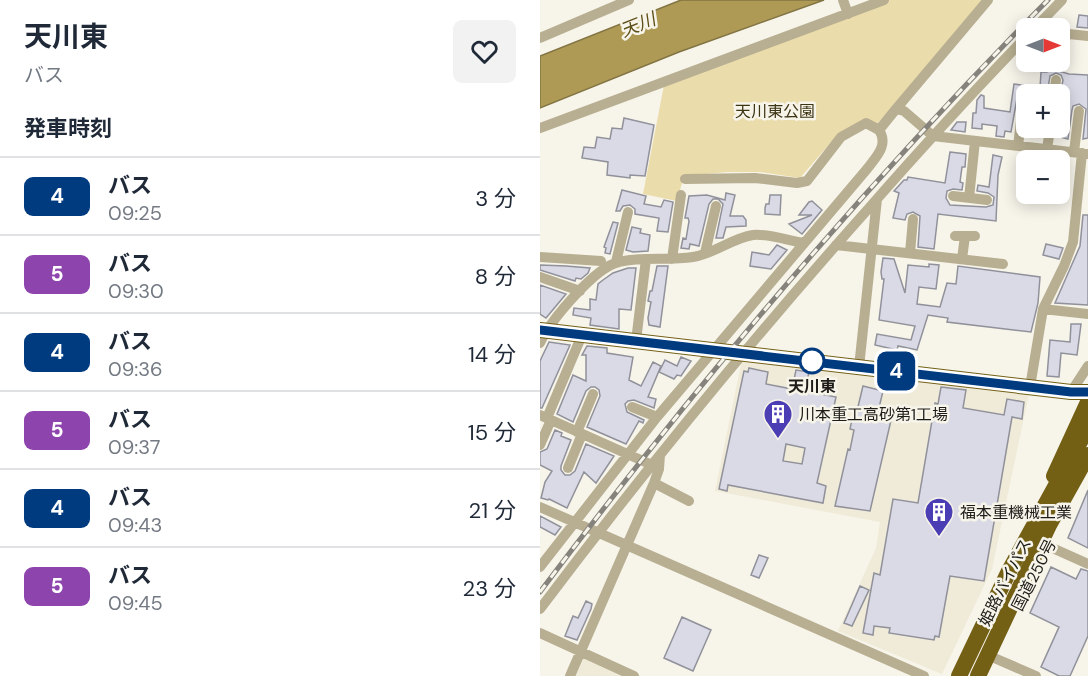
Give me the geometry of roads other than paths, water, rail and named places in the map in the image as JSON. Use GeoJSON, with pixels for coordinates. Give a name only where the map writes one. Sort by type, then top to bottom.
{"type":"FeatureCollection","features":[{"type":"Feature","properties":{"kind":"highway"},"geometry":{"type":"LineString","coordinates":[[542,335],[582,335],[743,352],[1080,392]]}},
{"type":"Feature","properties":{"kind":"highway","name":"国道250号"},"geometry":{"type":"LineString","coordinates":[[964,676],[1013,573],[1088,402]]}},
{"type":"Feature","properties":{"kind":"highway","name":"姫路バイパス"},"geometry":{"type":"LineString","coordinates":[[959,676],[1009,571],[1088,427]]}},
{"type":"Feature","properties":{"kind":"highway","name":"姫路バイパス"},"geometry":{"type":"LineString","coordinates":[[978,676],[1049,525],[1088,455]]}},
{"type":"Feature","properties":{"kind":"highway","name":"国道250号"},"geometry":{"type":"LineString","coordinates":[[983,676],[1048,546],[1088,475]]}},
{"type":"Feature","properties":{"kind":"street"},"geometry":{"type":"LineString","coordinates":[[540,38],[629,0]]}},
{"type":"Feature","properties":{"kind":"street"},"geometry":{"type":"LineString","coordinates":[[843,0],[848,14]]}},
{"type":"Feature","properties":{"kind":"street"},"geometry":{"type":"LineString","coordinates":[[540,128],[884,0]]}},
{"type":"Feature","properties":{"kind":"street"},"geometry":{"type":"LineString","coordinates":[[879,130],[988,0]]}},
{"type":"Feature","properties":{"kind":"street"},"geometry":{"type":"LineString","coordinates":[[1045,18],[1062,0]]}},
{"type":"Feature","properties":{"kind":"street"},"geometry":{"type":"LineString","coordinates":[[1070,34],[1088,36]]}},
{"type":"Feature","properties":{"kind":"street"},"geometry":{"type":"LineString","coordinates":[[540,609],[597,533],[743,352],[933,136],[1016,48]]}},
{"type":"Feature","properties":{"kind":"street"},"geometry":{"type":"LineString","coordinates":[[1055,84],[1056,80]]}},
{"type":"Feature","properties":{"kind":"street"},"geometry":{"type":"LineString","coordinates":[[896,109],[904,111],[933,136],[1047,150],[1049,138]]}},
{"type":"Feature","properties":{"kind":"street"},"geometry":{"type":"LineString","coordinates":[[1030,387],[1043,309],[1073,242],[1081,153],[1078,111]]}},
{"type":"Feature","properties":{"kind":"street"},"geometry":{"type":"LineString","coordinates":[[540,567],[627,453],[867,170],[882,148],[882,135],[879,130],[866,123],[841,137],[807,181],[797,183],[755,178],[685,179]]}},
{"type":"Feature","properties":{"kind":"street"},"geometry":{"type":"LineString","coordinates":[[1018,146],[1019,138]]}},
{"type":"Feature","properties":{"kind":"street"},"geometry":{"type":"LineString","coordinates":[[969,198],[975,141]]}},
{"type":"Feature","properties":{"kind":"street"},"geometry":{"type":"LineString","coordinates":[[672,259],[681,195]]}},
{"type":"Feature","properties":{"kind":"street"},"geometry":{"type":"LineString","coordinates":[[954,196],[987,200]]}},
{"type":"Feature","properties":{"kind":"street"},"geometry":{"type":"LineString","coordinates":[[859,367],[877,199]]}},
{"type":"Feature","properties":{"kind":"street"},"geometry":{"type":"LineString","coordinates":[[705,253],[716,206]]}},
{"type":"Feature","properties":{"kind":"street"},"geometry":{"type":"LineString","coordinates":[[616,262],[628,212]]}},
{"type":"Feature","properties":{"kind":"street"},"geometry":{"type":"LineString","coordinates":[[910,253],[913,219]]}},
{"type":"Feature","properties":{"kind":"street"},"geometry":{"type":"LineString","coordinates":[[542,335],[580,291],[600,272],[616,262],[695,257],[754,235],[804,243]]}},
{"type":"Feature","properties":{"kind":"street"},"geometry":{"type":"LineString","coordinates":[[963,259],[965,236]]}},
{"type":"Feature","properties":{"kind":"street"},"geometry":{"type":"LineString","coordinates":[[836,245],[1003,264]]}},
{"type":"Feature","properties":{"kind":"street"},"geometry":{"type":"LineString","coordinates":[[540,257],[601,261]]}},
{"type":"Feature","properties":{"kind":"street"},"geometry":{"type":"LineString","coordinates":[[636,341],[646,259]]}},
{"type":"Feature","properties":{"kind":"street"},"geometry":{"type":"LineString","coordinates":[[540,277],[580,291]]}},
{"type":"Feature","properties":{"kind":"street"},"geometry":{"type":"LineString","coordinates":[[1043,309],[1088,314]]}},
{"type":"Feature","properties":{"kind":"street"},"geometry":{"type":"LineString","coordinates":[[540,446],[546,418],[582,335]]}},
{"type":"Feature","properties":{"kind":"street"},"geometry":{"type":"LineString","coordinates":[[1080,392],[1088,366]]}},
{"type":"Feature","properties":{"kind":"street"},"geometry":{"type":"LineString","coordinates":[[568,468],[593,394]]}},
{"type":"Feature","properties":{"kind":"street"},"geometry":{"type":"LineString","coordinates":[[632,407],[657,417]]}},
{"type":"Feature","properties":{"kind":"street"},"geometry":{"type":"LineString","coordinates":[[546,418],[652,465]]}},
{"type":"Feature","properties":{"kind":"street"},"geometry":{"type":"LineString","coordinates":[[570,676],[654,483],[659,469],[660,455]]}},
{"type":"Feature","properties":{"kind":"street"},"geometry":{"type":"LineString","coordinates":[[654,483],[689,501]]}},
{"type":"Feature","properties":{"kind":"street"},"geometry":{"type":"LineString","coordinates":[[540,507],[924,676]]}},
{"type":"Feature","properties":{"kind":"street"},"geometry":{"type":"LineString","coordinates":[[1048,546],[1088,564]]}},
{"type":"Feature","properties":{"kind":"street"},"geometry":{"type":"LineString","coordinates":[[540,633],[634,676]]}},
{"type":"Feature","properties":{"kind":"street"},"geometry":{"type":"LineString","coordinates":[[992,657],[1036,676]]}},
{"type":"Feature","properties":{"kind":"water","name":"天川"},"geometry":{"type":"Polygon","coordinates":[[[681,0],[824,0],[679,52],[540,108],[540,56],[681,0]]]}},
{"type":"Feature","properties":{"kind":"railway"},"geometry":{"type":"LineString","coordinates":[[540,592],[659,438],[784,287],[913,141],[1048,0]]}},
{"type":"Feature","properties":{"kind":"place","name":"天川東"},"geometry":{"type":"Point","coordinates":[812,361]}},
{"type":"Feature","properties":{"kind":"place","name":"川本重工高砂第1工場"},"geometry":{"type":"Point","coordinates":[778,440]}},
{"type":"Feature","properties":{"kind":"place","name":"福本重機械工業"},"geometry":{"type":"Point","coordinates":[939,538]}},
{"type":"Feature","properties":{"kind":"park label","name":"天川東公園"},"geometry":{"type":"Point","coordinates":[775,111]}}]}
